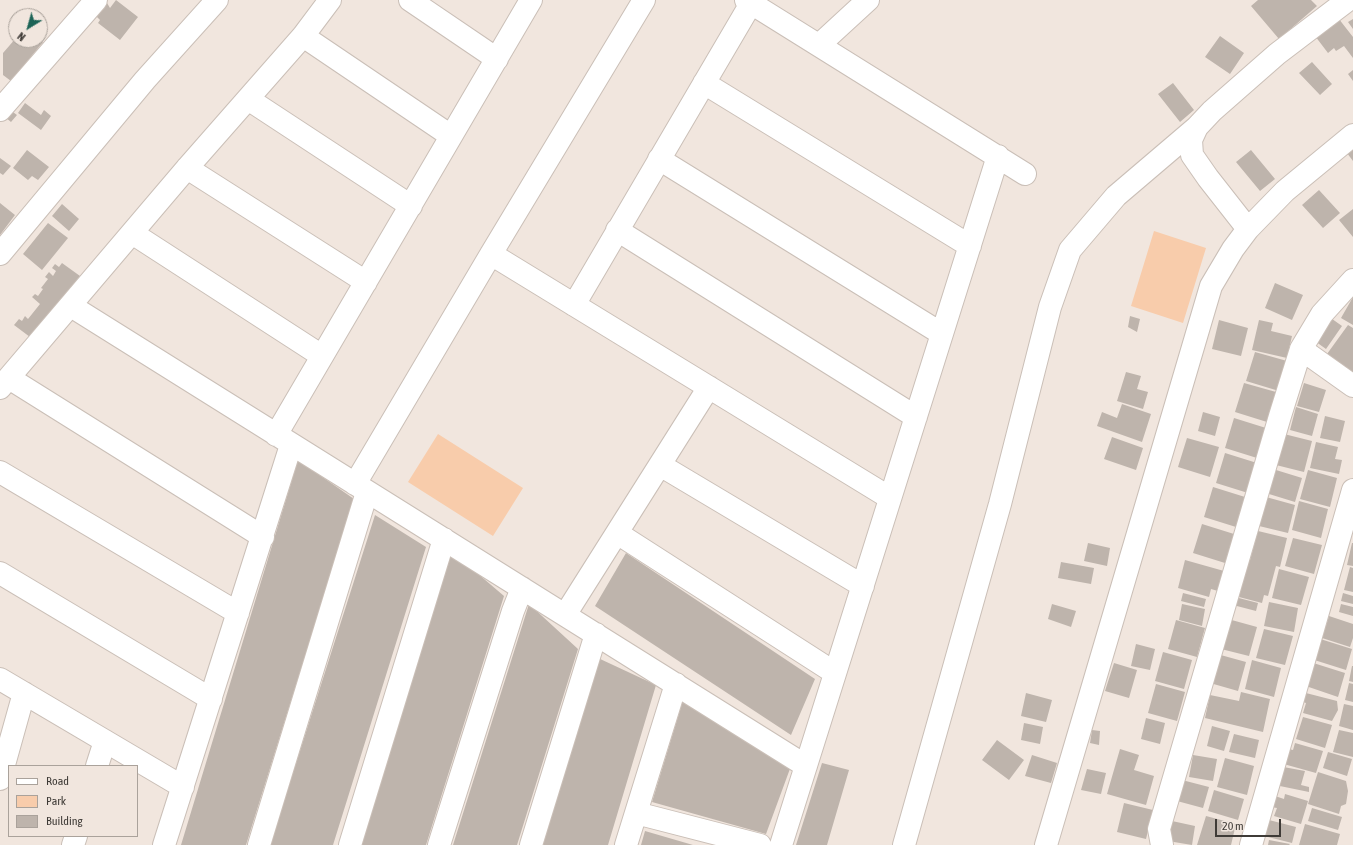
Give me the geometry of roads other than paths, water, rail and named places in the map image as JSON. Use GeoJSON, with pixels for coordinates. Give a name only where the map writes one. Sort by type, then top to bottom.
{"type":"FeatureCollection","features":[{"type":"Feature","properties":{"kind":"street"},"geometry":{"type":"LineString","coordinates":[[0,110],[93,0]]}},
{"type":"Feature","properties":{"kind":"street"},"geometry":{"type":"LineString","coordinates":[[0,254],[145,80],[217,0]]}},
{"type":"Feature","properties":{"kind":"street"},"geometry":{"type":"LineString","coordinates":[[262,537],[4,383],[187,168],[303,36],[330,0]]}},
{"type":"Feature","properties":{"kind":"street"},"geometry":{"type":"LineString","coordinates":[[410,0],[497,59]]}},
{"type":"Feature","properties":{"kind":"street"},"geometry":{"type":"LineString","coordinates":[[164,845],[262,537],[284,440],[322,356],[532,0]]}},
{"type":"Feature","properties":{"kind":"street"},"geometry":{"type":"LineString","coordinates":[[259,845],[361,488],[491,254],[644,0]]}},
{"type":"Feature","properties":{"kind":"street"},"geometry":{"type":"LineString","coordinates":[[819,45],[868,0]]}},
{"type":"Feature","properties":{"kind":"street"},"geometry":{"type":"LineString","coordinates":[[904,845],[1000,504],[1050,308],[1070,250],[1116,196],[1197,127],[1212,111],[1277,54],[1348,0]]}},
{"type":"Feature","properties":{"kind":"street"},"geometry":{"type":"LineString","coordinates":[[574,305],[704,83],[750,1],[1025,174]]}},
{"type":"Feature","properties":{"kind":"street"},"geometry":{"type":"LineString","coordinates":[[303,36],[451,136]]}},
{"type":"Feature","properties":{"kind":"street"},"geometry":{"type":"LineString","coordinates":[[704,83],[970,246]]}},
{"type":"Feature","properties":{"kind":"street"},"geometry":{"type":"LineString","coordinates":[[248,99],[411,206]]}},
{"type":"Feature","properties":{"kind":"street"},"geometry":{"type":"LineString","coordinates":[[1197,127],[1191,140],[1192,155],[1248,229]]}},
{"type":"Feature","properties":{"kind":"street"},"geometry":{"type":"LineString","coordinates":[[1046,845],[1211,286],[1233,249],[1248,229],[1285,191],[1353,135]]}},
{"type":"Feature","properties":{"kind":"street"},"geometry":{"type":"LineString","coordinates":[[782,845],[998,156]]}},
{"type":"Feature","properties":{"kind":"street"},"geometry":{"type":"LineString","coordinates":[[659,159],[942,334]]}},
{"type":"Feature","properties":{"kind":"street"},"geometry":{"type":"LineString","coordinates":[[187,168],[366,282]]}},
{"type":"Feature","properties":{"kind":"street"},"geometry":{"type":"LineString","coordinates":[[617,230],[916,417]]}},
{"type":"Feature","properties":{"kind":"street"},"geometry":{"type":"LineString","coordinates":[[132,233],[322,356]]}},
{"type":"Feature","properties":{"kind":"street"},"geometry":{"type":"LineString","coordinates":[[491,254],[890,498]]}},
{"type":"Feature","properties":{"kind":"street"},"geometry":{"type":"LineString","coordinates":[[1162,845],[1159,829],[1277,424],[1301,349],[1322,314],[1353,280]]}},
{"type":"Feature","properties":{"kind":"street"},"geometry":{"type":"LineString","coordinates":[[71,306],[806,766]]}},
{"type":"Feature","properties":{"kind":"street"},"geometry":{"type":"LineString","coordinates":[[1301,349],[1353,386]]}},
{"type":"Feature","properties":{"kind":"street"},"geometry":{"type":"LineString","coordinates":[[565,615],[709,387]]}},
{"type":"Feature","properties":{"kind":"street"},"geometry":{"type":"LineString","coordinates":[[660,465],[863,586]]}},
{"type":"Feature","properties":{"kind":"street"},"geometry":{"type":"LineString","coordinates":[[0,472],[238,613]]}},
{"type":"Feature","properties":{"kind":"street"},"geometry":{"type":"LineString","coordinates":[[1251,845],[1353,490]]}},
{"type":"Feature","properties":{"kind":"street"},"geometry":{"type":"LineString","coordinates":[[617,533],[835,673]]}},
{"type":"Feature","properties":{"kind":"street"},"geometry":{"type":"LineString","coordinates":[[350,845],[444,540]]}},
{"type":"Feature","properties":{"kind":"street"},"geometry":{"type":"LineString","coordinates":[[0,573],[211,699]]}},
{"type":"Feature","properties":{"kind":"street"},"geometry":{"type":"LineString","coordinates":[[439,845],[513,611],[522,588]]}},
{"type":"Feature","properties":{"kind":"street"},"geometry":{"type":"LineString","coordinates":[[531,845],[596,634]]}},
{"type":"Feature","properties":{"kind":"street"},"geometry":{"type":"LineString","coordinates":[[0,679],[183,787]]}},
{"type":"Feature","properties":{"kind":"street"},"geometry":{"type":"LineString","coordinates":[[626,845],[676,684]]}},
{"type":"Feature","properties":{"kind":"street"},"geometry":{"type":"LineString","coordinates":[[0,779],[24,693]]}},
{"type":"Feature","properties":{"kind":"street"},"geometry":{"type":"LineString","coordinates":[[97,765],[105,741]]}},
{"type":"Feature","properties":{"kind":"street"},"geometry":{"type":"LineString","coordinates":[[636,813],[760,845]]}}]}
